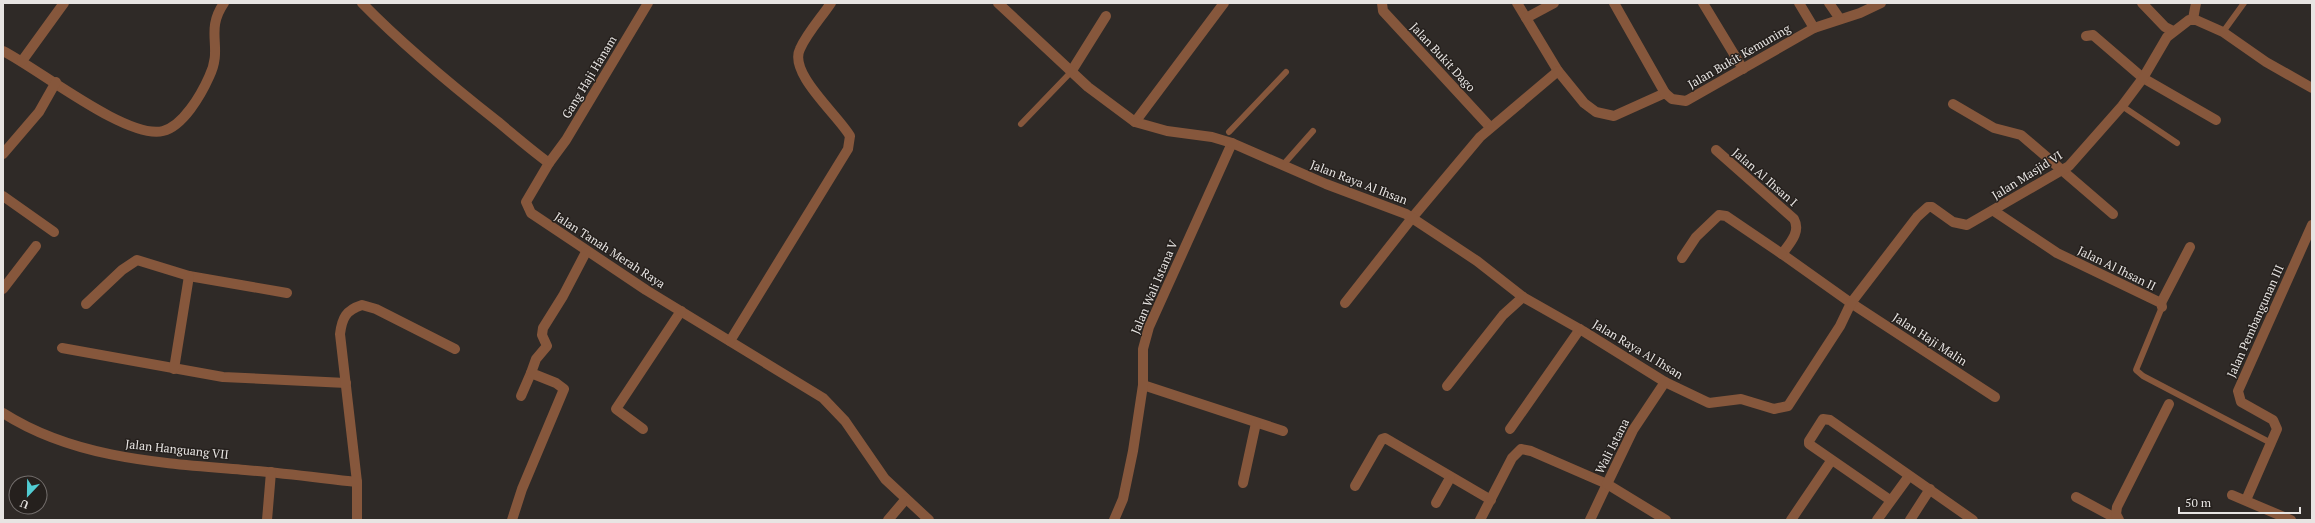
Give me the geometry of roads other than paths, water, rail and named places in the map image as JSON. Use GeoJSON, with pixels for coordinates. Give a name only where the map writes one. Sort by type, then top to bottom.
{"type":"FeatureCollection","features":[{"type":"Feature","properties":{"kind":"street"},"geometry":{"type":"LineString","coordinates":[[22,61],[64,3]]}},
{"type":"Feature","properties":{"kind":"street"},"geometry":{"type":"LineString","coordinates":[[3,51],[22,61],[110,117],[148,132],[165,130],[192,109],[209,78],[215,65],[217,51],[213,32],[214,24],[217,13],[224,3]]}},
{"type":"Feature","properties":{"kind":"street"},"geometry":{"type":"LineString","coordinates":[[362,3],[390,32],[418,55],[442,78],[549,162]]}},
{"type":"Feature","properties":{"kind":"street","name":"Gang Haji Hanam"},"geometry":{"type":"LineString","coordinates":[[549,162],[566,140],[648,3]]}},
{"type":"Feature","properties":{"kind":"street"},"geometry":{"type":"LineString","coordinates":[[730,341],[848,149],[850,136],[843,123],[807,83],[798,62],[799,50],[831,3]]}},
{"type":"Feature","properties":{"kind":"street","name":"Jalan Raya Al Ihsan"},"geometry":{"type":"LineString","coordinates":[[998,3],[1071,72],[1119,112],[1135,122],[1167,131],[1227,138],[1283,166],[1409,216],[1477,261],[1523,296],[1580,329],[1665,382],[1709,403],[1741,399],[1774,409],[1780,408]]}},
{"type":"Feature","properties":{"kind":"street"},"geometry":{"type":"LineString","coordinates":[[1135,122],[1224,3]]}},
{"type":"Feature","properties":{"kind":"street","name":"Jalan Bukit Dago"},"geometry":{"type":"LineString","coordinates":[[1382,3],[1383,11],[1490,127]]}},
{"type":"Feature","properties":{"kind":"street"},"geometry":{"type":"LineString","coordinates":[[1516,3],[1558,71],[1584,103],[1596,112],[1614,116],[1665,93],[1614,3]]}},
{"type":"Feature","properties":{"kind":"street"},"geometry":{"type":"LineString","coordinates":[[1526,18],[1554,3]]}},
{"type":"Feature","properties":{"kind":"street"},"geometry":{"type":"LineString","coordinates":[[1704,3],[1743,69]]}},
{"type":"Feature","properties":{"kind":"street"},"geometry":{"type":"LineString","coordinates":[[1799,3],[1814,28]]}},
{"type":"Feature","properties":{"kind":"street"},"geometry":{"type":"LineString","coordinates":[[1830,3],[1840,19]]}},
{"type":"Feature","properties":{"kind":"street","name":"Jalan Bukit Kemuning"},"geometry":{"type":"LineString","coordinates":[[1665,93],[1672,99],[1686,101],[1814,28],[1881,3]]}},
{"type":"Feature","properties":{"kind":"street"},"geometry":{"type":"LineString","coordinates":[[2142,3],[2165,27],[2173,30]]}},
{"type":"Feature","properties":{"kind":"street"},"geometry":{"type":"LineString","coordinates":[[2196,3],[2192,19],[2223,32],[2266,62],[2312,88]]}},
{"type":"Feature","properties":{"kind":"street"},"geometry":{"type":"LineString","coordinates":[[1071,72],[1106,16]]}},
{"type":"Feature","properties":{"kind":"street","name":"Jalan Masjid VI"},"geometry":{"type":"LineString","coordinates":[[1780,408],[1788,406],[1840,326],[1851,303],[1917,217],[1928,207],[1936,208],[1953,222],[1967,226],[1994,211],[2062,168],[2069,166],[2122,106],[2143,78],[2173,30],[2192,19]]}},
{"type":"Feature","properties":{"kind":"street"},"geometry":{"type":"LineString","coordinates":[[2086,36],[2093,35],[2143,78],[2216,120]]}},
{"type":"Feature","properties":{"kind":"street"},"geometry":{"type":"LineString","coordinates":[[1345,303],[1409,216],[1490,127],[1558,71]]}},
{"type":"Feature","properties":{"kind":"street"},"geometry":{"type":"LineString","coordinates":[[3,154],[39,112],[56,82]]}},
{"type":"Feature","properties":{"kind":"street"},"geometry":{"type":"LineString","coordinates":[[1952,104],[1994,128],[2021,135],[2062,168],[2113,214]]}},
{"type":"Feature","properties":{"kind":"street","name":"Jalan Wali Istana V"},"geometry":{"type":"LineString","coordinates":[[1114,520],[1123,499],[1133,451],[1143,385],[1142,349],[1149,327],[1227,138]]}},
{"type":"Feature","properties":{"kind":"street","name":"Jalan Al Ihsan I"},"geometry":{"type":"LineString","coordinates":[[1716,150],[1794,219],[1797,225],[1796,232],[1782,254]]}},
{"type":"Feature","properties":{"kind":"street","name":"Jalan Tanah Merah Raya"},"geometry":{"type":"LineString","coordinates":[[549,162],[526,202],[531,213],[586,252],[823,398],[845,421],[885,479],[905,500],[928,520]]}},
{"type":"Feature","properties":{"kind":"street"},"geometry":{"type":"LineString","coordinates":[[3,196],[54,232]]}},
{"type":"Feature","properties":{"kind":"street","name":"Jalan Al Ihsan II"},"geometry":{"type":"LineString","coordinates":[[1994,211],[2057,254],[2162,305]]}},
{"type":"Feature","properties":{"kind":"street"},"geometry":{"type":"LineString","coordinates":[[1682,258],[1696,237],[1719,215],[1726,216],[1851,303]]}},
{"type":"Feature","properties":{"kind":"street","name":"Jalan Pembangunan III"},"geometry":{"type":"LineString","coordinates":[[2246,500],[2277,429],[2277,424],[2260,412],[2241,402],[2238,392],[2312,225]]}},
{"type":"Feature","properties":{"kind":"street"},"geometry":{"type":"LineString","coordinates":[[3,289],[36,246]]}},
{"type":"Feature","properties":{"kind":"street"},"geometry":{"type":"LineString","coordinates":[[2162,305],[2190,247]]}},
{"type":"Feature","properties":{"kind":"street"},"geometry":{"type":"LineString","coordinates":[[521,396],[536,359],[547,346],[542,336],[543,328],[563,296],[586,252]]}},
{"type":"Feature","properties":{"kind":"street"},"geometry":{"type":"LineString","coordinates":[[86,304],[122,270],[137,260],[189,276],[287,293]]}},
{"type":"Feature","properties":{"kind":"street"},"geometry":{"type":"LineString","coordinates":[[174,369],[189,276]]}},
{"type":"Feature","properties":{"kind":"street"},"geometry":{"type":"LineString","coordinates":[[1446,386],[1503,315],[1523,296]]}},
{"type":"Feature","properties":{"kind":"street","name":"Jalan Haji Malin"},"geometry":{"type":"LineString","coordinates":[[1851,303],[1995,397]]}},
{"type":"Feature","properties":{"kind":"street"},"geometry":{"type":"LineString","coordinates":[[357,520],[357,482],[340,334],[341,321],[346,313],[362,305],[376,309],[455,349]]}},
{"type":"Feature","properties":{"kind":"street"},"geometry":{"type":"LineString","coordinates":[[643,428],[616,409],[681,311]]}},
{"type":"Feature","properties":{"kind":"street"},"geometry":{"type":"LineString","coordinates":[[1510,429],[1580,329]]}},
{"type":"Feature","properties":{"kind":"street"},"geometry":{"type":"LineString","coordinates":[[62,348],[223,377],[346,383]]}},
{"type":"Feature","properties":{"kind":"street"},"geometry":{"type":"LineString","coordinates":[[512,520],[522,489],[564,389],[556,383],[531,373]]}},
{"type":"Feature","properties":{"kind":"street","name":"Wali Istana"},"geometry":{"type":"LineString","coordinates":[[1665,382],[1633,430],[1607,484],[1666,520]]}},
{"type":"Feature","properties":{"kind":"street"},"geometry":{"type":"LineString","coordinates":[[1143,385],[1283,431]]}},
{"type":"Feature","properties":{"kind":"street"},"geometry":{"type":"LineString","coordinates":[[2118,519],[2117,507],[2169,404]]}},
{"type":"Feature","properties":{"kind":"street","name":"Jalan Hanguang VII"},"geometry":{"type":"LineString","coordinates":[[3,413],[23,426],[60,441],[103,453],[167,463],[271,472],[357,482]]}},
{"type":"Feature","properties":{"kind":"street"},"geometry":{"type":"LineString","coordinates":[[1890,500],[1809,444],[1809,441],[1823,419],[1830,420],[1973,520]]}},
{"type":"Feature","properties":{"kind":"street"},"geometry":{"type":"LineString","coordinates":[[1243,484],[1256,423]]}},
{"type":"Feature","properties":{"kind":"street"},"geometry":{"type":"LineString","coordinates":[[1355,486],[1382,438],[1385,438],[1390,439],[1450,478],[1491,500]]}},
{"type":"Feature","properties":{"kind":"street"},"geometry":{"type":"LineString","coordinates":[[1480,520],[1512,458],[1521,449],[1531,451],[1607,484],[1590,520]]}},
{"type":"Feature","properties":{"kind":"street"},"geometry":{"type":"LineString","coordinates":[[1791,520],[1831,460]]}},
{"type":"Feature","properties":{"kind":"street"},"geometry":{"type":"LineString","coordinates":[[267,520],[271,472]]}},
{"type":"Feature","properties":{"kind":"street"},"geometry":{"type":"LineString","coordinates":[[1877,520],[1890,500],[1909,476]]}},
{"type":"Feature","properties":{"kind":"street"},"geometry":{"type":"LineString","coordinates":[[1436,503],[1450,478]]}},
{"type":"Feature","properties":{"kind":"street"},"geometry":{"type":"LineString","coordinates":[[1910,520],[1930,489]]}},
{"type":"Feature","properties":{"kind":"street"},"geometry":{"type":"LineString","coordinates":[[2232,495],[2291,520]]}},
{"type":"Feature","properties":{"kind":"street"},"geometry":{"type":"LineString","coordinates":[[2076,497],[2118,519]]}},
{"type":"Feature","properties":{"kind":"street"},"geometry":{"type":"LineString","coordinates":[[888,520],[905,500]]}},
{"type":"Feature","properties":{"kind":"lane"},"geometry":{"type":"LineString","coordinates":[[2223,32],[2244,3]]}},
{"type":"Feature","properties":{"kind":"lane"},"geometry":{"type":"LineString","coordinates":[[1021,124],[1071,72]]}},
{"type":"Feature","properties":{"kind":"lane"},"geometry":{"type":"LineString","coordinates":[[1227,138],[1286,72]]}},
{"type":"Feature","properties":{"kind":"lane"},"geometry":{"type":"LineString","coordinates":[[2122,106],[2177,143]]}},
{"type":"Feature","properties":{"kind":"lane"},"geometry":{"type":"LineString","coordinates":[[1283,166],[1313,131]]}},
{"type":"Feature","properties":{"kind":"lane","name":"Jalan Al Ihsan II"},"geometry":{"type":"LineString","coordinates":[[2162,305],[2136,370],[2143,376],[2271,443]]}}]}
